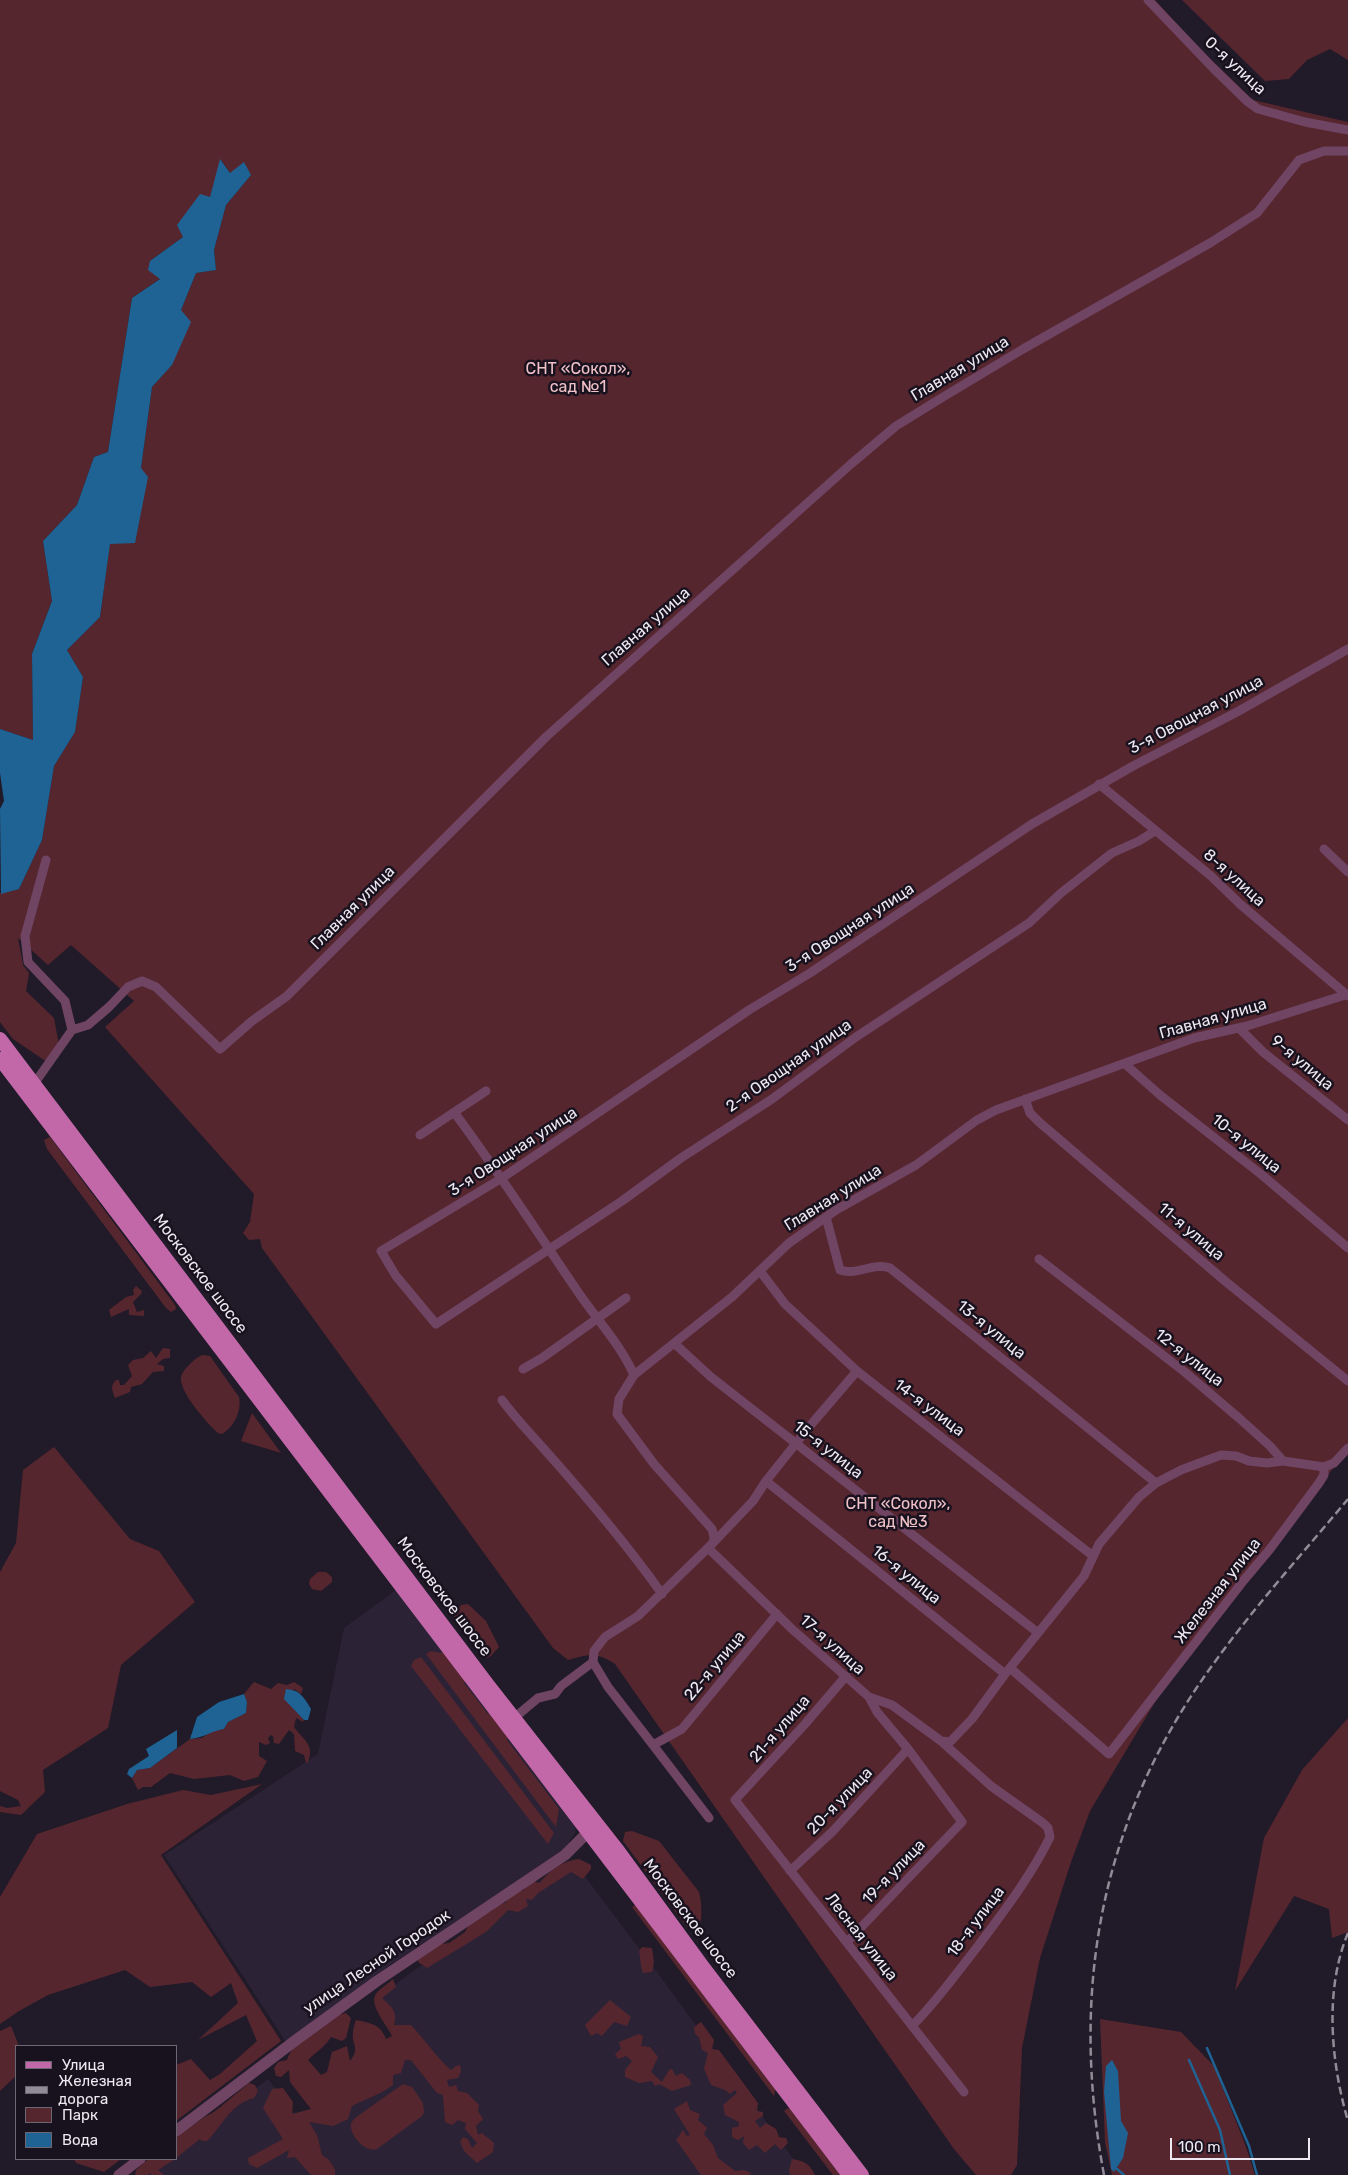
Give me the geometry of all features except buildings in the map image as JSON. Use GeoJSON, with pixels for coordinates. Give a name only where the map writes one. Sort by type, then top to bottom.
{"type":"FeatureCollection","features":[{"type":"Feature","properties":{"kind":"main road","name":"Московское шоссе"},"geometry":{"type":"LineString","coordinates":[[0,1039],[430,1617],[514,1718],[849,2175]]}},
{"type":"Feature","properties":{"kind":"main road","name":"Московское шоссе"},"geometry":{"type":"LineString","coordinates":[[0,1058],[862,2175]]}},
{"type":"Feature","properties":{"kind":"street","name":"0-я улица"},"geometry":{"type":"LineString","coordinates":[[1148,0],[1212,68],[1258,109],[1348,130]]}},
{"type":"Feature","properties":{"kind":"street","name":"Главная улица"},"geometry":{"type":"LineString","coordinates":[[34,1084],[72,1030],[88,1025],[128,987],[142,981],[156,987],[220,1049],[252,1021],[287,996],[559,725],[896,426],[1024,349],[1210,243],[1257,213],[1299,160],[1324,151],[1348,151]]}},
{"type":"Feature","properties":{"kind":"street","name":"3-я Овощная улица"},"geometry":{"type":"LineString","coordinates":[[436,1324],[396,1276],[381,1251],[502,1178],[749,1010],[817,969],[1032,824],[1099,784],[1174,743],[1237,712],[1348,649]]}},
{"type":"Feature","properties":{"kind":"street","name":"8-я улица"},"geometry":{"type":"LineString","coordinates":[[1099,784],[1211,876],[1240,904],[1347,995]]}},
{"type":"Feature","properties":{"kind":"street","name":"2-я Овощная улица"},"geometry":{"type":"LineString","coordinates":[[436,1324],[622,1201],[681,1158],[772,1099],[856,1037],[1029,923],[1062,893],[1112,853],[1139,842],[1155,831]]}},
{"type":"Feature","properties":{"kind":"street"},"geometry":{"type":"LineString","coordinates":[[1324,849],[1348,872]]}},
{"type":"Feature","properties":{"kind":"street"},"geometry":{"type":"LineString","coordinates":[[46,860],[25,936],[28,962],[66,1001],[72,1030]]}},
{"type":"Feature","properties":{"kind":"street","name":"Главная улица"},"geometry":{"type":"LineString","coordinates":[[710,1546],[714,1537],[712,1529],[654,1464],[617,1414],[618,1399],[634,1375],[732,1297],[789,1243],[826,1218],[916,1164],[977,1120],[1025,1098],[1194,1038],[1238,1028],[1347,995]]}},
{"type":"Feature","properties":{"kind":"street","name":"9-я улица"},"geometry":{"type":"LineString","coordinates":[[1238,1028],[1264,1052],[1348,1120]]}},
{"type":"Feature","properties":{"kind":"street","name":"10-я улица"},"geometry":{"type":"LineString","coordinates":[[1125,1064],[1160,1095],[1262,1175],[1348,1248]]}},
{"type":"Feature","properties":{"kind":"street"},"geometry":{"type":"LineString","coordinates":[[420,1135],[486,1091]]}},
{"type":"Feature","properties":{"kind":"street","name":"11-я улица"},"geometry":{"type":"LineString","coordinates":[[1025,1098],[1030,1113],[1038,1122],[1225,1281],[1348,1381]]}},
{"type":"Feature","properties":{"kind":"street"},"geometry":{"type":"LineString","coordinates":[[454,1112],[502,1178],[627,1360],[634,1375]]}},
{"type":"Feature","properties":{"kind":"street","name":"13-я улица"},"geometry":{"type":"LineString","coordinates":[[826,1218],[840,1270],[847,1272],[882,1265],[890,1268],[1156,1483]]}},
{"type":"Feature","properties":{"kind":"street","name":"12-я улица"},"geometry":{"type":"LineString","coordinates":[[1039,1259],[1076,1286],[1206,1390],[1270,1446],[1283,1461]]}},
{"type":"Feature","properties":{"kind":"street","name":"14-я улица"},"geometry":{"type":"LineString","coordinates":[[760,1271],[786,1304],[857,1371],[1093,1556]]}},
{"type":"Feature","properties":{"kind":"street"},"geometry":{"type":"LineString","coordinates":[[523,1369],[626,1298]]}},
{"type":"Feature","properties":{"kind":"street","name":"15-я улица"},"geometry":{"type":"LineString","coordinates":[[674,1343],[710,1377],[1037,1632]]}},
{"type":"Feature","properties":{"kind":"street"},"geometry":{"type":"LineString","coordinates":[[709,1818],[608,1687],[593,1662],[594,1651],[606,1637],[638,1616],[662,1594],[753,1501],[766,1481],[857,1371]]}},
{"type":"Feature","properties":{"kind":"street"},"geometry":{"type":"LineString","coordinates":[[502,1400],[521,1425],[543,1448],[636,1558],[662,1594]]}},
{"type":"Feature","properties":{"kind":"street"},"geometry":{"type":"LineString","coordinates":[[946,1741],[972,1719],[1037,1632],[1084,1576],[1099,1544],[1139,1498],[1156,1483],[1181,1470],[1221,1455],[1236,1456],[1249,1461],[1267,1463],[1283,1461],[1324,1467],[1334,1464],[1348,1448]]}},
{"type":"Feature","properties":{"kind":"street","name":"Железная улица"},"geometry":{"type":"LineString","coordinates":[[1109,1754],[1244,1580],[1270,1550],[1320,1483],[1324,1475],[1324,1467]]}},
{"type":"Feature","properties":{"kind":"street","name":"16-я улица"},"geometry":{"type":"LineString","coordinates":[[766,1481],[1109,1754]]}},
{"type":"Feature","properties":{"kind":"street","name":"17-я улица"},"geometry":{"type":"LineString","coordinates":[[710,1546],[777,1614],[869,1698],[892,1705],[946,1741],[991,1786],[1032,1814],[1048,1828]]}},
{"type":"Feature","properties":{"kind":"street","name":"22-я улица"},"geometry":{"type":"LineString","coordinates":[[653,1745],[682,1729],[777,1614]]}},
{"type":"Feature","properties":{"kind":"street"},"geometry":{"type":"LineString","coordinates":[[514,1718],[538,1698],[555,1694],[561,1686],[593,1662]]}},
{"type":"Feature","properties":{"kind":"street","name":"21-я улица"},"geometry":{"type":"LineString","coordinates":[[735,1800],[846,1676]]}},
{"type":"Feature","properties":{"kind":"street"},"geometry":{"type":"LineString","coordinates":[[869,1698],[877,1712],[908,1749]]}},
{"type":"Feature","properties":{"kind":"street","name":"19-я улица"},"geometry":{"type":"LineString","coordinates":[[847,1942],[962,1822],[908,1749]]}},
{"type":"Feature","properties":{"kind":"street","name":"20-я улица"},"geometry":{"type":"LineString","coordinates":[[790,1871],[833,1831],[908,1749]]}},
{"type":"Feature","properties":{"kind":"street","name":"Лесная улица"},"geometry":{"type":"LineString","coordinates":[[735,1800],[964,2092]]}},
{"type":"Feature","properties":{"kind":"street","name":"улица Лесной Городок"},"geometry":{"type":"LineString","coordinates":[[178,2130],[377,1981],[565,1855],[591,1825]]}},
{"type":"Feature","properties":{"kind":"street","name":"18-я улица"},"geometry":{"type":"LineString","coordinates":[[912,2026],[937,2000],[1017,1892],[1050,1837],[1048,1828]]}},
{"type":"Feature","properties":{"kind":"street"},"geometry":{"type":"LineString","coordinates":[[118,2175],[139,2160]]}},
{"type":"Feature","properties":{"kind":"shaded area"},"geometry":{"type":"Polygon","coordinates":[[[396,1590],[576,1825],[575,1833],[564,1850],[385,1968],[286,2042],[164,1855],[318,1754],[344,1628],[396,1590]]]}},
{"type":"Feature","properties":{"kind":"shaded area"},"geometry":{"type":"Polygon","coordinates":[[[567,1861],[574,1862],[805,2175],[140,2175],[161,2160],[178,2160],[178,2146],[268,2079],[301,2122],[405,2038],[376,1998],[567,1861]]]}},
{"type":"Feature","properties":{"kind":"green space"},"geometry":{"type":"Polygon","coordinates":[[[0,0],[1155,0],[1197,46],[1253,100],[1348,122],[1348,1451],[1255,1561],[1167,1682],[1090,1811],[1071,1862],[1040,1958],[1022,2048],[1017,2165],[1011,2175],[976,2175],[954,2149],[615,1664],[603,1657],[593,1655],[568,1660],[553,1648],[262,1248],[260,1239],[249,1240],[243,1233],[250,1222],[254,1194],[105,1027],[134,1001],[71,945],[48,965],[18,938],[23,965],[29,973],[26,991],[54,1018],[59,1045],[47,1062],[13,1039],[0,1022],[0,893],[19,889],[42,840],[54,766],[75,732],[83,677],[67,650],[100,617],[110,543],[141,468],[152,387],[172,365],[181,310],[196,273],[216,270],[214,250],[226,205],[251,175],[230,173],[221,160],[210,198],[183,237],[150,261],[161,278],[132,298],[108,452],[94,457],[77,505],[43,541],[52,601],[32,654],[33,740],[0,729],[0,0]]]}},
{"type":"Feature","properties":{"kind":"green space"},"geometry":{"type":"Polygon","coordinates":[[[1182,0],[1348,0],[1348,60],[1330,49],[1307,60],[1289,79],[1265,81],[1182,0]]]}},
{"type":"Feature","properties":{"kind":"green space"},"geometry":{"type":"Polygon","coordinates":[[[50,1137],[175,1305],[176,1309],[171,1312],[166,1308],[47,1149],[44,1140],[50,1137]]]}},
{"type":"Feature","properties":{"kind":"green space"},"geometry":{"type":"Polygon","coordinates":[[[136,1286],[142,1291],[133,1302],[137,1312],[144,1310],[144,1316],[129,1315],[129,1309],[111,1317],[109,1310],[126,1297],[134,1295],[133,1290],[136,1286]]]}},
{"type":"Feature","properties":{"kind":"green space"},"geometry":{"type":"Polygon","coordinates":[[[163,1348],[170,1349],[170,1358],[163,1359],[157,1364],[164,1366],[164,1371],[153,1372],[142,1384],[131,1387],[130,1392],[115,1398],[112,1388],[114,1382],[119,1380],[120,1385],[124,1385],[132,1376],[128,1365],[133,1360],[143,1358],[151,1351],[156,1358],[163,1348]]]}},
{"type":"Feature","properties":{"kind":"green space"},"geometry":{"type":"Polygon","coordinates":[[[203,1355],[210,1356],[239,1397],[240,1402],[236,1418],[222,1434],[218,1433],[201,1415],[184,1391],[182,1383],[181,1377],[184,1370],[194,1360],[203,1355]]]}},
{"type":"Feature","properties":{"kind":"green space"},"geometry":{"type":"Polygon","coordinates":[[[252,1413],[281,1453],[241,1441],[252,1413]]]}},
{"type":"Feature","properties":{"kind":"green space"},"geometry":{"type":"Polygon","coordinates":[[[54,1447],[130,1539],[159,1551],[195,1602],[121,1665],[108,1728],[43,1770],[45,1792],[21,1815],[0,1812],[0,1806],[7,1808],[21,1806],[18,1800],[0,1791],[0,1572],[16,1543],[23,1470],[54,1447]]]}},
{"type":"Feature","properties":{"kind":"green space"},"geometry":{"type":"Polygon","coordinates":[[[318,1572],[326,1572],[332,1577],[332,1582],[321,1591],[312,1589],[309,1584],[310,1579],[318,1572]]]}},
{"type":"Feature","properties":{"kind":"green space"},"geometry":{"type":"Polygon","coordinates":[[[468,1604],[486,1621],[499,1647],[491,1656],[486,1658],[453,1615],[461,1605],[468,1604]]]}},
{"type":"Feature","properties":{"kind":"green space"},"geometry":{"type":"Polygon","coordinates":[[[445,1650],[467,1680],[464,1683],[488,1714],[491,1711],[509,1732],[507,1740],[559,1809],[556,1827],[426,1654],[431,1651],[440,1653],[445,1650]]]}},
{"type":"Feature","properties":{"kind":"green space"},"geometry":{"type":"Polygon","coordinates":[[[421,1657],[554,1833],[548,1844],[411,1666],[414,1660],[421,1657]]]}},
{"type":"Feature","properties":{"kind":"green space"},"geometry":{"type":"Polygon","coordinates":[[[254,1682],[271,1689],[278,1683],[287,1685],[294,1682],[303,1688],[301,1694],[294,1689],[287,1701],[304,1720],[303,1722],[296,1718],[294,1727],[309,1746],[310,1756],[308,1762],[306,1763],[304,1755],[295,1751],[294,1734],[289,1730],[279,1744],[274,1743],[273,1736],[271,1735],[268,1738],[270,1743],[266,1745],[259,1742],[259,1756],[267,1761],[258,1777],[244,1781],[230,1775],[194,1779],[170,1773],[151,1787],[143,1787],[138,1790],[132,1778],[137,1770],[150,1768],[190,1739],[202,1738],[213,1730],[224,1729],[228,1722],[246,1713],[247,1702],[244,1694],[254,1682]]]}},
{"type":"Feature","properties":{"kind":"green space"},"geometry":{"type":"Polygon","coordinates":[[[1348,1718],[1348,1932],[1332,1938],[1329,1909],[1294,1896],[1235,1991],[1264,1838],[1302,1770],[1348,1718]]]}},
{"type":"Feature","properties":{"kind":"green space"},"geometry":{"type":"Polygon","coordinates":[[[262,1784],[161,1855],[281,2041],[178,2119],[178,2064],[191,2059],[210,2080],[220,2074],[257,2041],[246,2015],[198,2040],[238,2003],[231,1983],[211,1997],[192,1982],[150,1987],[125,1970],[48,1995],[0,2024],[0,1897],[37,1834],[127,1804],[183,1790],[211,1795],[262,1784]]]}},
{"type":"Feature","properties":{"kind":"green space"},"geometry":{"type":"Polygon","coordinates":[[[632,1831],[659,1841],[699,1892],[701,1913],[697,1932],[690,1930],[686,1926],[623,1841],[625,1832],[632,1831]]]}},
{"type":"Feature","properties":{"kind":"green space"},"geometry":{"type":"Polygon","coordinates":[[[579,1859],[591,1865],[591,1869],[583,1879],[571,1872],[538,1893],[532,1900],[526,1899],[528,1906],[518,1912],[508,1910],[486,1932],[427,1968],[418,1962],[426,1946],[449,1943],[465,1932],[471,1920],[492,1911],[497,1904],[505,1903],[515,1888],[523,1891],[529,1880],[540,1883],[557,1867],[579,1859]]]}},
{"type":"Feature","properties":{"kind":"green space"},"geometry":{"type":"Polygon","coordinates":[[[635,1905],[640,1907],[776,2087],[774,2096],[632,1907],[635,1905]]]}},
{"type":"Feature","properties":{"kind":"green space"},"geometry":{"type":"Polygon","coordinates":[[[642,1947],[652,1948],[654,1963],[652,1972],[643,1973],[641,1968],[639,1951],[642,1947]]]}},
{"type":"Feature","properties":{"kind":"green space"},"geometry":{"type":"Polygon","coordinates":[[[393,1979],[396,1987],[382,1998],[395,2013],[394,2025],[411,2025],[451,2070],[460,2065],[461,2071],[458,2078],[447,2080],[449,2087],[456,2085],[458,2091],[467,2093],[479,2105],[478,2111],[483,2119],[476,2126],[478,2135],[482,2133],[494,2143],[493,2152],[477,2163],[464,2151],[460,2142],[463,2137],[468,2139],[472,2148],[477,2143],[465,2129],[466,2123],[458,2120],[452,2125],[445,2122],[443,2095],[437,2093],[411,2060],[405,2060],[401,2073],[393,2075],[393,2085],[352,2106],[348,2119],[333,2126],[309,2122],[317,2135],[322,2155],[329,2160],[335,2169],[335,2175],[311,2175],[295,2157],[287,2158],[289,2150],[257,2168],[249,2164],[248,2158],[283,2139],[263,2108],[272,2089],[283,2088],[293,2102],[292,2114],[311,2109],[290,2082],[289,2070],[281,2077],[276,2076],[274,2068],[278,2062],[287,2060],[290,2052],[311,2030],[329,2019],[346,2013],[351,2018],[346,2038],[342,2041],[331,2037],[308,2060],[321,2075],[327,2072],[332,2052],[347,2046],[350,2061],[355,2052],[353,2030],[356,2020],[378,2027],[386,2039],[392,2036],[377,2011],[374,2000],[378,1992],[393,1979]]]}},
{"type":"Feature","properties":{"kind":"green space"},"geometry":{"type":"Polygon","coordinates":[[[610,2000],[631,2017],[627,2026],[614,2022],[602,2036],[597,2033],[591,2036],[585,2025],[610,2000]]]}},
{"type":"Feature","properties":{"kind":"green space"},"geometry":{"type":"Polygon","coordinates":[[[1100,2019],[1181,2032],[1214,2066],[1245,2144],[1255,2175],[1112,2175],[1105,2142],[1100,2019]]]}},
{"type":"Feature","properties":{"kind":"green space"},"geometry":{"type":"Polygon","coordinates":[[[701,2022],[714,2040],[712,2049],[719,2050],[758,2103],[757,2111],[763,2112],[763,2116],[755,2121],[760,2128],[766,2123],[776,2129],[779,2137],[786,2138],[788,2143],[781,2150],[775,2144],[765,2153],[757,2145],[749,2150],[743,2143],[744,2136],[738,2140],[732,2137],[732,2128],[739,2126],[739,2122],[725,2115],[723,2105],[737,2093],[735,2090],[730,2094],[711,2085],[704,2069],[708,2053],[702,2050],[699,2037],[695,2034],[694,2027],[701,2022]]]}},
{"type":"Feature","properties":{"kind":"green space"},"geometry":{"type":"Polygon","coordinates":[[[11,2026],[19,2045],[15,2045],[15,2077],[0,2091],[0,2031],[11,2026]]]}},
{"type":"Feature","properties":{"kind":"green space"},"geometry":{"type":"Polygon","coordinates":[[[639,2034],[643,2036],[641,2046],[650,2047],[658,2057],[651,2072],[662,2082],[669,2070],[672,2069],[676,2076],[682,2073],[690,2080],[691,2085],[672,2091],[659,2084],[655,2086],[652,2081],[639,2083],[625,2077],[625,2070],[632,2061],[626,2056],[618,2059],[615,2054],[621,2049],[619,2042],[639,2034]]]}},
{"type":"Feature","properties":{"kind":"green space"},"geometry":{"type":"Polygon","coordinates":[[[249,2083],[255,2085],[258,2091],[254,2098],[233,2110],[207,2141],[200,2139],[178,2156],[178,2136],[214,2112],[249,2083]]]}},
{"type":"Feature","properties":{"kind":"green space"},"geometry":{"type":"Polygon","coordinates":[[[403,2084],[412,2087],[423,2103],[424,2112],[422,2116],[377,2149],[372,2150],[363,2146],[355,2138],[351,2123],[355,2118],[403,2084]]]}},
{"type":"Feature","properties":{"kind":"green space"},"geometry":{"type":"Polygon","coordinates":[[[687,2101],[690,2110],[700,2114],[698,2120],[707,2128],[704,2134],[713,2145],[718,2158],[735,2171],[744,2170],[751,2173],[749,2175],[701,2175],[676,2140],[683,2130],[687,2136],[690,2135],[674,2109],[687,2101]]]}},
{"type":"Feature","properties":{"kind":"green space"},"geometry":{"type":"Polygon","coordinates":[[[788,2108],[791,2109],[841,2175],[833,2175],[784,2111],[788,2108]]]}},
{"type":"Feature","properties":{"kind":"green space"},"geometry":{"type":"Polygon","coordinates":[[[792,2159],[806,2163],[815,2175],[790,2175],[789,2170],[792,2159]]]}},
{"type":"Feature","properties":{"kind":"green space"},"geometry":{"type":"Polygon","coordinates":[[[74,2160],[120,2160],[104,2172],[76,2163],[74,2160]]]}},
{"type":"Feature","properties":{"kind":"green space"},"geometry":{"type":"Polygon","coordinates":[[[147,2160],[173,2160],[158,2170],[164,2175],[152,2175],[150,2173],[148,2175],[135,2175],[136,2170],[147,2160]]]}},
{"type":"Feature","properties":{"kind":"water"},"geometry":{"type":"Polygon","coordinates":[[[220,159],[230,173],[244,162],[251,175],[226,205],[214,250],[216,270],[196,273],[181,310],[191,322],[172,365],[152,387],[141,468],[148,477],[135,543],[110,544],[100,617],[67,650],[83,677],[75,732],[54,766],[42,840],[19,889],[1,894],[0,809],[4,801],[0,773],[0,729],[33,740],[32,654],[52,601],[43,541],[77,505],[94,457],[108,452],[132,298],[160,279],[148,270],[150,261],[183,237],[177,225],[200,194],[210,197],[220,159]]]}},
{"type":"Feature","properties":{"kind":"water"},"geometry":{"type":"Polygon","coordinates":[[[286,1689],[298,1693],[306,1701],[311,1709],[308,1720],[304,1720],[284,1699],[286,1689]]]}},
{"type":"Feature","properties":{"kind":"water"},"geometry":{"type":"Polygon","coordinates":[[[244,1694],[247,1702],[246,1713],[228,1722],[224,1729],[190,1739],[197,1717],[219,1702],[244,1694]]]}},
{"type":"Feature","properties":{"kind":"water"},"geometry":{"type":"Polygon","coordinates":[[[177,1730],[177,1748],[150,1768],[137,1770],[132,1778],[127,1774],[129,1769],[149,1756],[146,1749],[177,1730]]]}},
{"type":"Feature","properties":{"kind":"water"},"geometry":{"type":"Polygon","coordinates":[[[1112,2060],[1118,2071],[1121,2121],[1128,2133],[1123,2158],[1114,2172],[1111,2169],[1104,2092],[1106,2066],[1112,2060]]]}},
{"type":"Feature","properties":{"kind":"waterway"},"geometry":{"type":"LineString","coordinates":[[1207,2048],[1249,2146],[1257,2175]]}},
{"type":"Feature","properties":{"kind":"waterway"},"geometry":{"type":"LineString","coordinates":[[1189,2060],[1220,2130],[1230,2175]]}},
{"type":"Feature","properties":{"kind":"waterway"},"geometry":{"type":"LineString","coordinates":[[1117,2169],[1124,2175]]}},
{"type":"Feature","properties":{"kind":"railway"},"geometry":{"type":"LineString","coordinates":[[1104,2175],[1094,2106],[1091,2038],[1094,1971],[1104,1907],[1120,1843],[1144,1782],[1175,1722],[1214,1663],[1263,1600],[1348,1499]]}},
{"type":"Feature","properties":{"kind":"railway"},"geometry":{"type":"LineString","coordinates":[[1348,1933],[1340,1955],[1335,1978],[1333,2002],[1334,2051],[1337,2075],[1348,2121]]}},
{"type":"Feature","properties":{"kind":"park label","name":"СНТ «Сокол», сад №1"},"geometry":{"type":"Point","coordinates":[578,378]}},
{"type":"Feature","properties":{"kind":"park label","name":"СНТ «Сокол», сад №3"},"geometry":{"type":"Point","coordinates":[898,1513]}}]}
